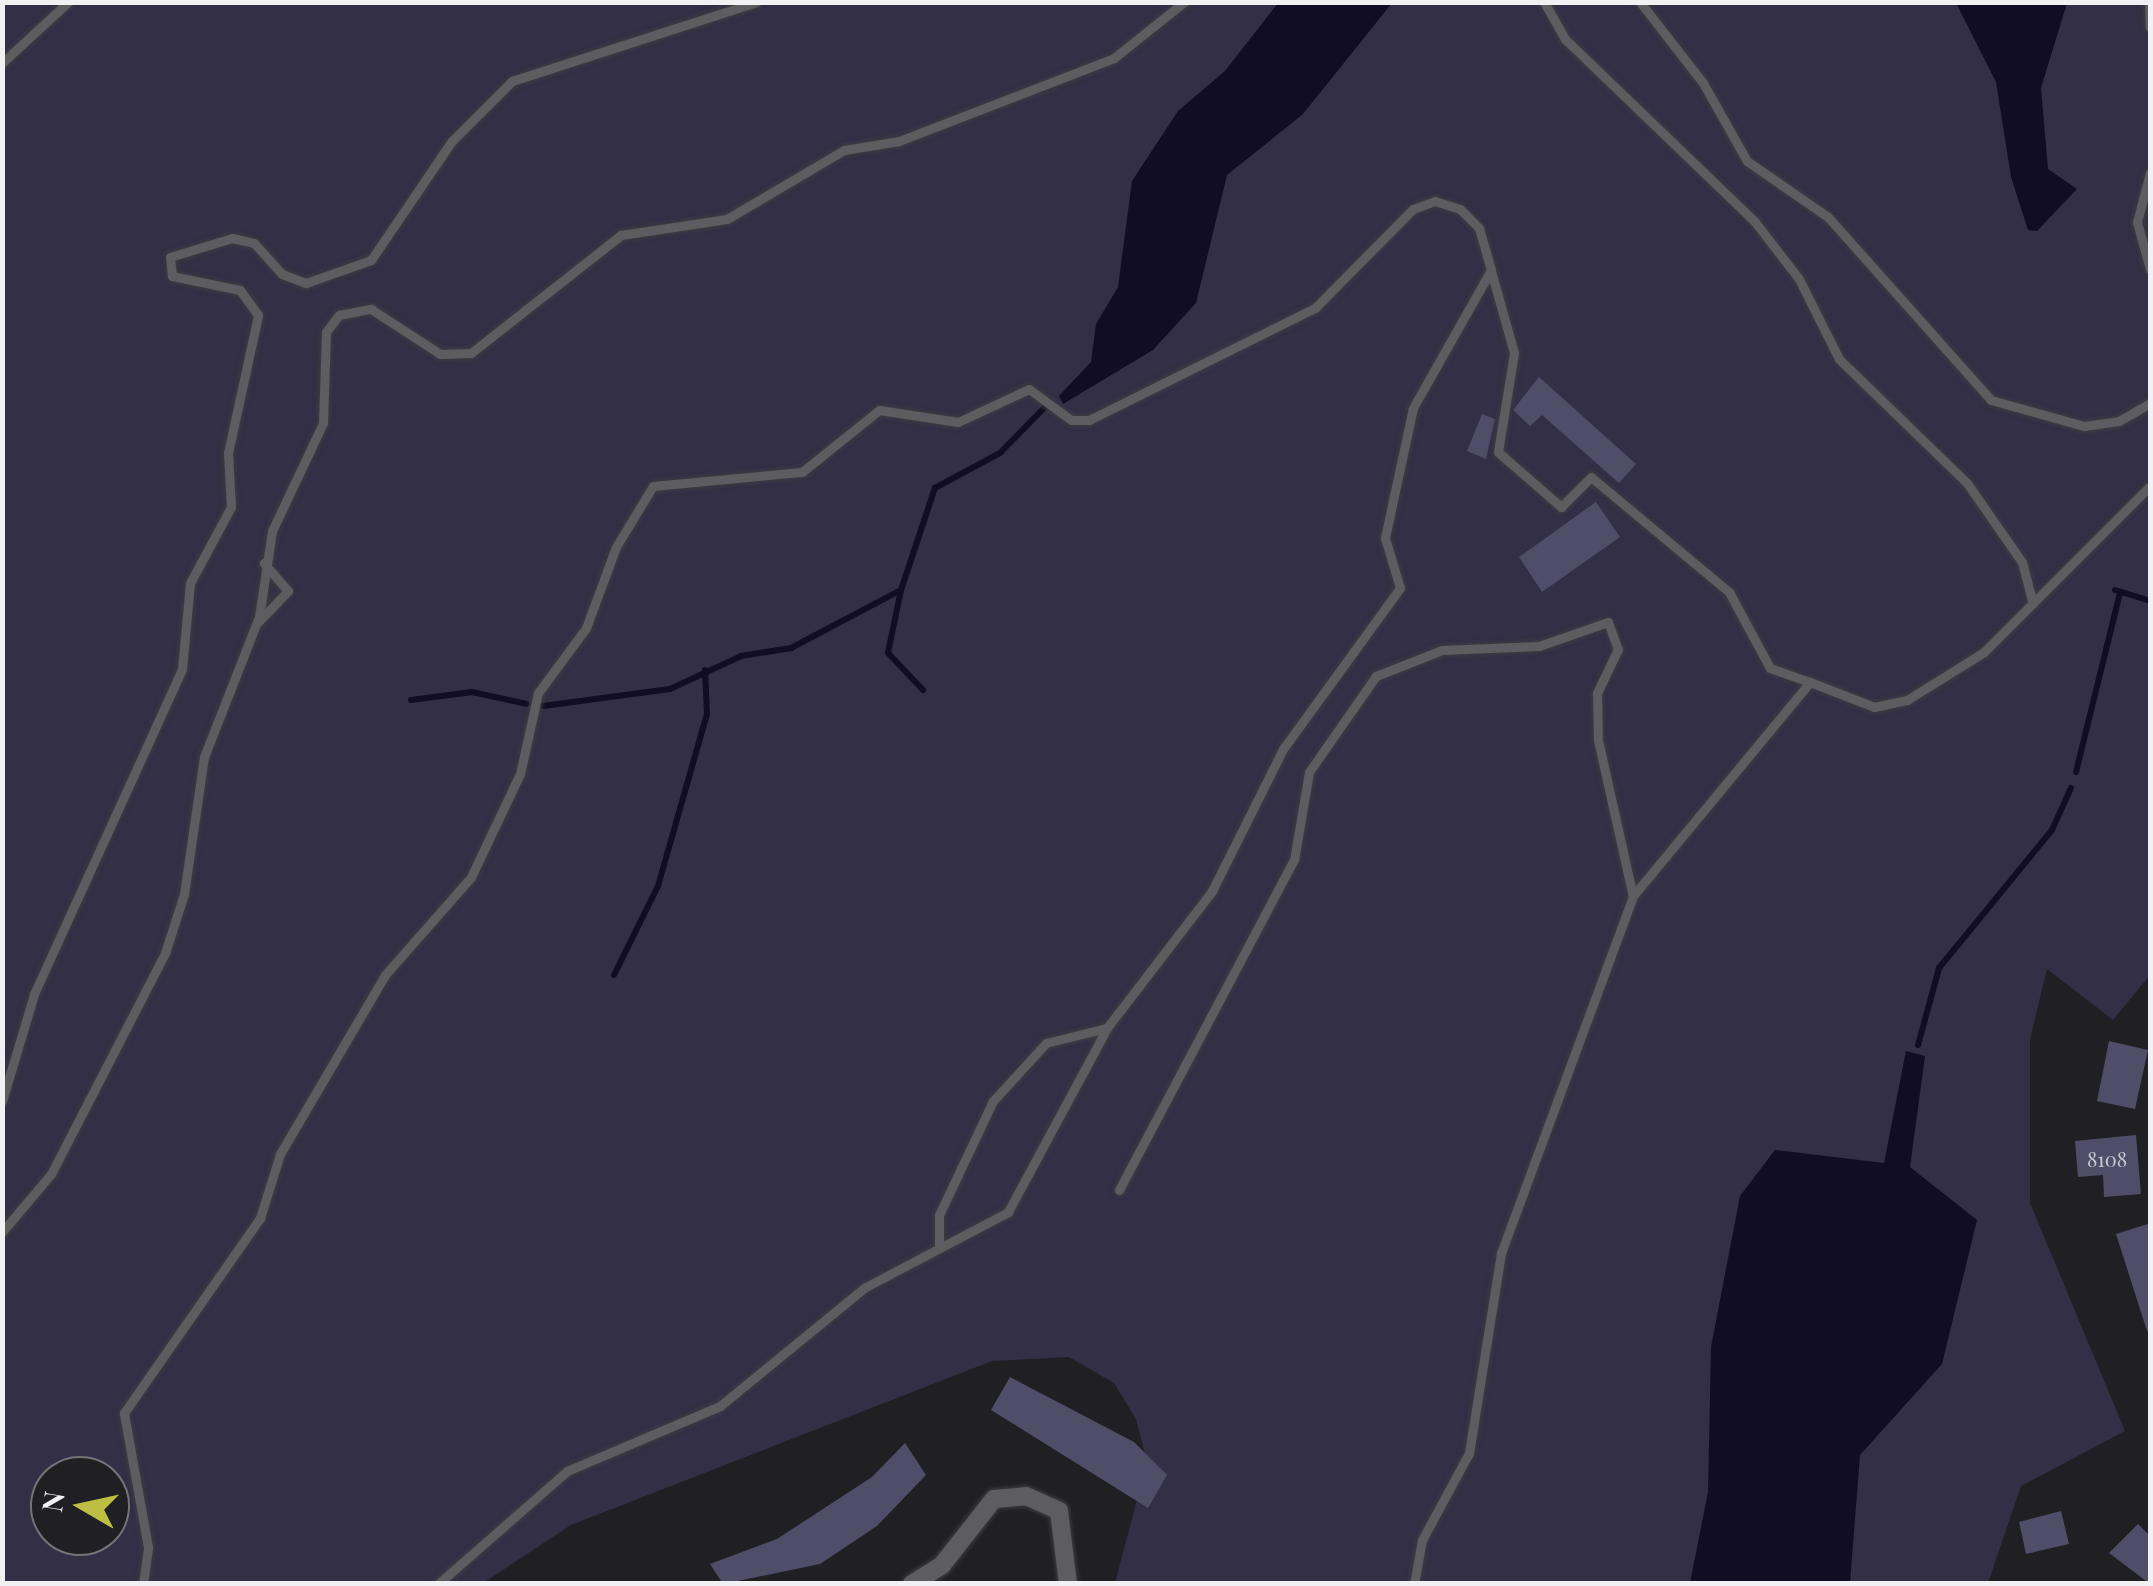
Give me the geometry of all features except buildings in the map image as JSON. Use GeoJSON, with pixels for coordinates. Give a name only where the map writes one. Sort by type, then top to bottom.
{"type":"FeatureCollection","features":[{"type":"Feature","properties":{"kind":"street"},"geometry":{"type":"LineString","coordinates":[[912,1584],[942,1565],[994,1499],[1026,1496],[1059,1511],[1068,1584]]}},
{"type":"Feature","properties":{"kind":"lane"},"geometry":{"type":"LineString","coordinates":[[2,63],[68,2]]}},
{"type":"Feature","properties":{"kind":"lane"},"geometry":{"type":"LineString","coordinates":[[2,1100],[34,994],[182,669],[190,582],[231,507],[228,453],[258,315],[240,290],[172,276],[170,257],[232,238],[254,242],[282,274],[306,282],[371,260],[452,141],[512,81],[756,2]]}},
{"type":"Feature","properties":{"kind":"lane"},"geometry":{"type":"LineString","coordinates":[[2,1232],[51,1174],[165,953],[184,894],[204,757],[256,624],[264,564],[323,422],[326,332],[339,315],[371,309],[440,354],[471,352],[621,235],[727,219],[844,150],[899,140],[1114,58],[1184,2]]}},
{"type":"Feature","properties":{"kind":"lane"},"geometry":{"type":"LineString","coordinates":[[1544,2],[1566,39],[1774,246],[1839,360],[1967,482],[2022,562],[2032,604]]}},
{"type":"Feature","properties":{"kind":"lane"},"geometry":{"type":"LineString","coordinates":[[1640,2],[1703,82],[1747,161],[1828,217],[1991,400],[2084,426],[2119,421],[2150,403]]}},
{"type":"Feature","properties":{"kind":"lane"},"geometry":{"type":"LineString","coordinates":[[2149,2],[2150,27]]}},
{"type":"Feature","properties":{"kind":"lane"},"geometry":{"type":"LineString","coordinates":[[2150,173],[2137,222],[2150,269]]}},
{"type":"Feature","properties":{"kind":"lane"},"geometry":{"type":"LineString","coordinates":[[143,1584],[148,1547],[124,1413],[260,1218],[280,1154],[386,975],[471,877],[520,774],[538,693],[586,628],[616,547],[653,486],[802,472],[879,410],[958,422],[1029,389],[1071,420],[1089,420],[1315,308],[1426,203],[1470,217],[1514,353],[1498,452],[1561,506],[1591,477],[1729,592],[1770,668],[1890,709],[1984,652],[2150,486]]}},
{"type":"Feature","properties":{"kind":"lane"},"geometry":{"type":"LineString","coordinates":[[438,1584],[567,1471],[720,1406],[864,1288],[1008,1212],[1106,1028],[1212,892],[1283,749],[1400,588],[1385,538],[1413,408],[1490,270]]}},
{"type":"Feature","properties":{"kind":"lane"},"geometry":{"type":"LineString","coordinates":[[256,624],[288,591],[264,564]]}},
{"type":"Feature","properties":{"kind":"lane"},"geometry":{"type":"LineString","coordinates":[[1119,1190],[1294,860],[1309,772],[1376,676],[1442,650],[1539,646],[1608,622],[1618,649],[1597,693],[1598,740],[1633,896]]}},
{"type":"Feature","properties":{"kind":"lane"},"geometry":{"type":"LineString","coordinates":[[1414,1584],[1422,1540],[1469,1452],[1501,1253],[1633,896],[1810,682]]}},
{"type":"Feature","properties":{"kind":"lane"},"geometry":{"type":"LineString","coordinates":[[938,1246],[939,1215],[993,1101],[1046,1043],[1106,1028]]}},
{"type":"Feature","properties":{"kind":"shaded area"},"geometry":{"type":"Polygon","coordinates":[[[3,3],[2150,3],[2150,975],[2113,1020],[2047,969],[2030,1039],[2030,1203],[2125,1431],[2021,1486],[1988,1583],[1115,1583],[1147,1462],[1136,1419],[1114,1383],[1069,1357],[992,1361],[571,1525],[483,1583],[3,1584],[3,3]]]}},
{"type":"Feature","properties":{"kind":"shaded area"},"geometry":{"type":"Polygon","coordinates":[[[1278,3],[1392,3],[1303,114],[1227,175],[1196,303],[1153,350],[1063,404],[1059,396],[1091,362],[1096,324],[1118,287],[1132,181],[1178,111],[1225,71],[1278,3]]]}},
{"type":"Feature","properties":{"kind":"shaded area"},"geometry":{"type":"Polygon","coordinates":[[[1956,3],[2067,3],[2041,88],[2048,169],[2077,189],[2037,231],[2028,230],[2011,177],[1996,82],[1956,3]]]}},
{"type":"Feature","properties":{"kind":"shaded area"},"geometry":{"type":"Polygon","coordinates":[[[1906,1051],[1925,1056],[1910,1167],[1977,1220],[1942,1364],[1860,1455],[1850,1583],[1690,1583],[1708,1492],[1711,1347],[1740,1196],[1775,1150],[1884,1163],[1906,1051]]]}},
{"type":"Feature","properties":{"kind":"waterway"},"geometry":{"type":"LineString","coordinates":[[543,706],[670,689],[741,656],[791,648],[901,590],[935,488],[1000,453],[1044,408]]}},
{"type":"Feature","properties":{"kind":"waterway"},"geometry":{"type":"LineString","coordinates":[[901,590],[888,653],[923,690]]}},
{"type":"Feature","properties":{"kind":"waterway"},"geometry":{"type":"LineString","coordinates":[[2115,590],[2150,601]]}},
{"type":"Feature","properties":{"kind":"waterway"},"geometry":{"type":"LineString","coordinates":[[2076,772],[2120,593]]}},
{"type":"Feature","properties":{"kind":"waterway"},"geometry":{"type":"LineString","coordinates":[[614,975],[658,886],[707,714],[705,670]]}},
{"type":"Feature","properties":{"kind":"waterway"},"geometry":{"type":"LineString","coordinates":[[411,700],[472,692],[527,704]]}},
{"type":"Feature","properties":{"kind":"waterway"},"geometry":{"type":"LineString","coordinates":[[1918,1045],[1939,968],[2052,830],[2071,788]]}}]}
